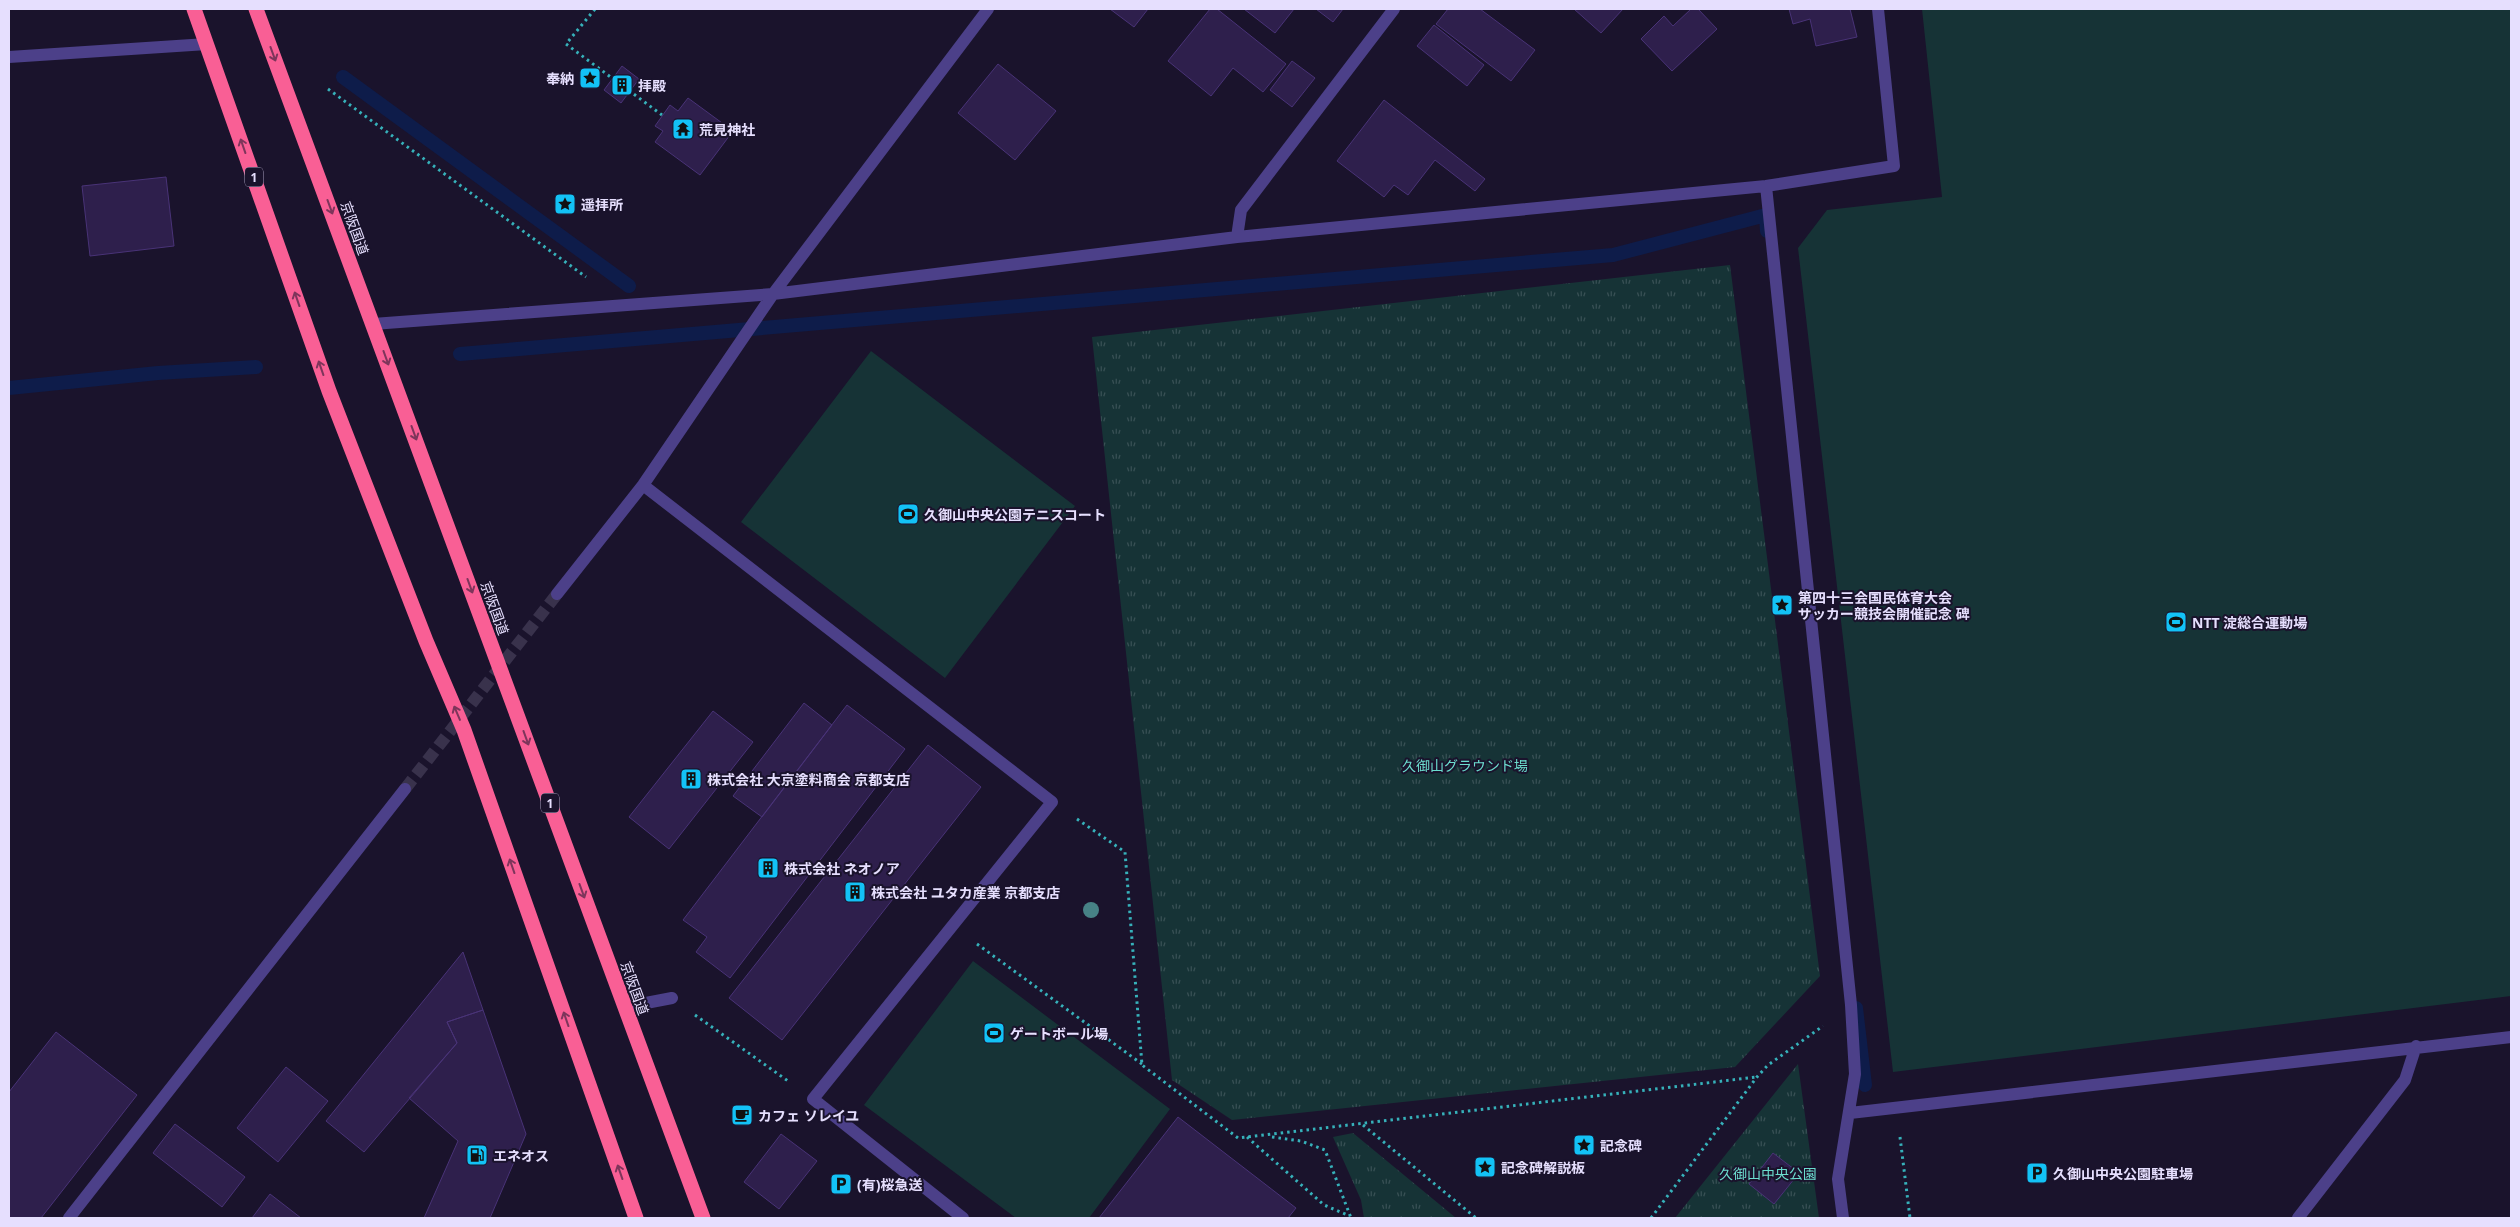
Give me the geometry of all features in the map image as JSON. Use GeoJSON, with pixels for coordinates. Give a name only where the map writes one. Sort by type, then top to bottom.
{"type":"FeatureCollection","features":[{"type":"Feature","properties":{"kind":"highway","name":"1"},"geometry":{"type":"LineString","coordinates":[[194,9],[329,391],[426,641],[464,730],[636,1218]]}},
{"type":"Feature","properties":{"kind":"highway","name":"京阪国道"},"geometry":{"type":"LineString","coordinates":[[258,9],[703,1218]]}},
{"type":"Feature","properties":{"kind":"street"},"geometry":{"type":"LineString","coordinates":[[557,594],[643,485],[773,294],[988,9]]}},
{"type":"Feature","properties":{"kind":"street"},"geometry":{"type":"LineString","coordinates":[[1237,236],[1241,210],[1394,9]]}},
{"type":"Feature","properties":{"kind":"street"},"geometry":{"type":"LineString","coordinates":[[374,327],[773,294],[1237,236],[1766,186],[1894,166],[1878,9]]}},
{"type":"Feature","properties":{"kind":"street"},"geometry":{"type":"LineString","coordinates":[[9,57],[207,44]]}},
{"type":"Feature","properties":{"kind":"street"},"geometry":{"type":"LineString","coordinates":[[1766,186],[1852,1005],[1855,1074],[1838,1179],[1843,1218]]}},
{"type":"Feature","properties":{"kind":"street"},"geometry":{"type":"LineString","coordinates":[[643,485],[1052,802],[813,1099],[963,1218]]}},
{"type":"Feature","properties":{"kind":"street"},"geometry":{"type":"LineString","coordinates":[[70,1218],[405,790]]}},
{"type":"Feature","properties":{"kind":"street"},"geometry":{"type":"LineString","coordinates":[[625,1007],[672,998]]}},
{"type":"Feature","properties":{"kind":"street"},"geometry":{"type":"LineString","coordinates":[[1850,1113],[2416,1046],[2511,1037]]}},
{"type":"Feature","properties":{"kind":"street"},"geometry":{"type":"LineString","coordinates":[[2298,1218],[2405,1080],[2416,1046]]}},
{"type":"Feature","properties":{"kind":"path"},"geometry":{"type":"LineString","coordinates":[[595,9],[566,44],[662,115]]}},
{"type":"Feature","properties":{"kind":"path"},"geometry":{"type":"LineString","coordinates":[[328,88],[623,305]]}},
{"type":"Feature","properties":{"kind":"path"},"geometry":{"type":"LineString","coordinates":[[1052,802],[1125,852],[1142,1065]]}},
{"type":"Feature","properties":{"kind":"path"},"geometry":{"type":"LineString","coordinates":[[952,926],[1238,1138],[1363,1125],[1757,1077]]}},
{"type":"Feature","properties":{"kind":"path"},"geometry":{"type":"LineString","coordinates":[[672,998],[813,1099]]}},
{"type":"Feature","properties":{"kind":"path"},"geometry":{"type":"LineString","coordinates":[[1651,1218],[1768,1065],[1852,1005]]}},
{"type":"Feature","properties":{"kind":"path"},"geometry":{"type":"LineString","coordinates":[[1896,1109],[1910,1218]]}},
{"type":"Feature","properties":{"kind":"path"},"geometry":{"type":"LineString","coordinates":[[1363,1125],[1476,1218]]}},
{"type":"Feature","properties":{"kind":"path"},"geometry":{"type":"LineString","coordinates":[[1266,1136],[1300,1141],[1325,1150],[1351,1217]]}},
{"type":"Feature","properties":{"kind":"path"},"geometry":{"type":"LineString","coordinates":[[1247,1137],[1324,1205],[1351,1217]]}},
{"type":"Feature","properties":{"kind":"green space","name":"NTT 淀総合運動場"},"geometry":{"type":"Polygon","coordinates":[[[1922,9],[2511,9],[2511,996],[1893,1072],[1798,248],[1827,210],[1942,197],[1922,9]]]}},
{"type":"Feature","properties":{"kind":"green space","name":"久御山グラウンド場"},"geometry":{"type":"Polygon","coordinates":[[[1730,265],[1820,976],[1735,1067],[1232,1120],[1172,1080],[1092,337],[1730,265]]]}},
{"type":"Feature","properties":{"kind":"green space","name":"久御山中央公園テニスコート"},"geometry":{"type":"Polygon","coordinates":[[[871,351],[1075,506],[945,678],[741,522],[871,351]]]}},
{"type":"Feature","properties":{"kind":"green space","name":"ゲートボール場"},"geometry":{"type":"Polygon","coordinates":[[[973,961],[1170,1109],[1089,1218],[1016,1218],[864,1105],[973,961]]]}},
{"type":"Feature","properties":{"kind":"green space","name":"久御山中央公園"},"geometry":{"type":"Polygon","coordinates":[[[1798,1064],[1819,1218],[1675,1218],[1798,1064]]]}},
{"type":"Feature","properties":{"kind":"green space"},"geometry":{"type":"Polygon","coordinates":[[[1353,1133],[1456,1218],[1364,1218],[1361,1200],[1333,1137],[1353,1133]]]}},
{"type":"Feature","properties":{"kind":"building"},"geometry":{"type":"Polygon","coordinates":[[[1110,9],[1148,9],[1134,27],[1110,9]]]}},
{"type":"Feature","properties":{"kind":"building"},"geometry":{"type":"Polygon","coordinates":[[[1210,9],[1217,9],[1286,64],[1263,92],[1233,68],[1211,96],[1168,61],[1210,9]]]}},
{"type":"Feature","properties":{"kind":"building"},"geometry":{"type":"Polygon","coordinates":[[[1244,9],[1294,9],[1275,33],[1244,9]]]}},
{"type":"Feature","properties":{"kind":"building"},"geometry":{"type":"Polygon","coordinates":[[[1316,9],[1343,9],[1333,22],[1316,9]]]}},
{"type":"Feature","properties":{"kind":"building"},"geometry":{"type":"Polygon","coordinates":[[[1448,9],[1480,9],[1535,50],[1511,81],[1436,24],[1448,9]]]}},
{"type":"Feature","properties":{"kind":"building"},"geometry":{"type":"Polygon","coordinates":[[[1574,9],[1623,9],[1601,33],[1574,9]]]}},
{"type":"Feature","properties":{"kind":"building"},"geometry":{"type":"Polygon","coordinates":[[[1691,9],[1698,9],[1717,29],[1672,71],[1641,39],[1664,16],[1673,26],[1691,9]]]}},
{"type":"Feature","properties":{"kind":"building"},"geometry":{"type":"Polygon","coordinates":[[[1789,9],[1850,9],[1857,37],[1816,46],[1810,19],[1793,24],[1789,9]]]}},
{"type":"Feature","properties":{"kind":"building"},"geometry":{"type":"Polygon","coordinates":[[[1434,25],[1484,65],[1467,86],[1417,46],[1434,25]]]}},
{"type":"Feature","properties":{"kind":"building"},"geometry":{"type":"Polygon","coordinates":[[[1292,61],[1315,78],[1292,107],[1270,90],[1292,61]]]}},
{"type":"Feature","properties":{"kind":"building"},"geometry":{"type":"Polygon","coordinates":[[[998,64],[1056,111],[1015,160],[958,113],[998,64]]]}},
{"type":"Feature","properties":{"kind":"building","name":"拝殿"},"geometry":{"type":"Polygon","coordinates":[[[622,66],[639,79],[621,103],[604,90],[622,66]]]}},
{"type":"Feature","properties":{"kind":"building"},"geometry":{"type":"Polygon","coordinates":[[[688,98],[733,131],[700,175],[655,142],[663,131],[655,126],[670,105],[678,111],[688,98]]]}},
{"type":"Feature","properties":{"kind":"building"},"geometry":{"type":"Polygon","coordinates":[[[1384,100],[1485,179],[1475,191],[1435,160],[1408,195],[1394,185],[1384,197],[1337,161],[1384,100]]]}},
{"type":"Feature","properties":{"kind":"building"},"geometry":{"type":"Polygon","coordinates":[[[166,177],[174,246],[90,256],[82,186],[166,177]]]}},
{"type":"Feature","properties":{"kind":"building"},"geometry":{"type":"Polygon","coordinates":[[[804,703],[832,725],[762,817],[733,796],[804,703]]]}},
{"type":"Feature","properties":{"kind":"building","name":"株式会社 ネオノア"},"geometry":{"type":"Polygon","coordinates":[[[847,705],[905,749],[730,978],[696,952],[707,937],[683,920],[847,705]]]}},
{"type":"Feature","properties":{"kind":"building","name":"株式会社 大京塗料商会 京都支店"},"geometry":{"type":"Polygon","coordinates":[[[713,711],[753,742],[669,849],[629,817],[713,711]]]}},
{"type":"Feature","properties":{"kind":"building","name":"株式会社 ユタカ産業 京都支店"},"geometry":{"type":"Polygon","coordinates":[[[928,745],[981,787],[782,1040],[729,998],[928,745]]]}},
{"type":"Feature","properties":{"kind":"building"},"geometry":{"type":"Polygon","coordinates":[[[463,952],[483,1010],[447,1022],[457,1043],[364,1152],[326,1121],[463,952]]]}},
{"type":"Feature","properties":{"kind":"building"},"geometry":{"type":"Polygon","coordinates":[[[483,1010],[526,1134],[490,1218],[424,1218],[458,1141],[409,1098],[457,1043],[447,1022],[483,1010]]]}},
{"type":"Feature","properties":{"kind":"building"},"geometry":{"type":"Polygon","coordinates":[[[56,1032],[137,1095],[41,1218],[9,1218],[9,1092],[56,1032]]]}},
{"type":"Feature","properties":{"kind":"building"},"geometry":{"type":"Polygon","coordinates":[[[286,1067],[328,1101],[278,1162],[237,1128],[286,1067]]]}},
{"type":"Feature","properties":{"kind":"building"},"geometry":{"type":"Polygon","coordinates":[[[1178,1117],[1296,1208],[1288,1218],[1099,1218],[1178,1117]]]}},
{"type":"Feature","properties":{"kind":"building"},"geometry":{"type":"Polygon","coordinates":[[[175,1124],[245,1177],[222,1207],[153,1153],[175,1124]]]}},
{"type":"Feature","properties":{"kind":"building"},"geometry":{"type":"Polygon","coordinates":[[[781,1134],[817,1161],[779,1209],[744,1182],[781,1134]]]}},
{"type":"Feature","properties":{"kind":"building"},"geometry":{"type":"Polygon","coordinates":[[[1773,1153],[1799,1173],[1774,1204],[1749,1184],[1773,1153]]]}},
{"type":"Feature","properties":{"kind":"building"},"geometry":{"type":"Polygon","coordinates":[[[270,1194],[301,1218],[252,1218],[270,1194]]]}},
{"type":"Feature","properties":{"kind":"waterway"},"geometry":{"type":"LineString","coordinates":[[343,77],[629,286]]}},
{"type":"Feature","properties":{"kind":"waterway"},"geometry":{"type":"LineString","coordinates":[[460,354],[1613,255],[1766,215],[1767,231]]}},
{"type":"Feature","properties":{"kind":"waterway"},"geometry":{"type":"LineString","coordinates":[[9,388],[158,373],[256,367]]}},
{"type":"Feature","properties":{"kind":"waterway"},"geometry":{"type":"LineString","coordinates":[[1856,1008],[1865,1085]]}},
{"type":"Feature","properties":{"kind":"tunnel"},"geometry":{"type":"LineString","coordinates":[[405,789],[557,594]]}},
{"type":"Feature","properties":{"kind":"place","name":"奉納"},"geometry":{"type":"Point","coordinates":[590,78]}},
{"type":"Feature","properties":{"kind":"place","name":"拝殿"},"geometry":{"type":"Point","coordinates":[622,85]}},
{"type":"Feature","properties":{"kind":"place","name":"荒見神社"},"geometry":{"type":"Point","coordinates":[683,129]}},
{"type":"Feature","properties":{"kind":"place","name":"遥拝所"},"geometry":{"type":"Point","coordinates":[565,204]}},
{"type":"Feature","properties":{"kind":"place","name":"久御山中央公園テニスコート"},"geometry":{"type":"Point","coordinates":[908,514]}},
{"type":"Feature","properties":{"kind":"place","name":"第四十三会国民体育大会 サッカー競技会開催記念 碑"},"geometry":{"type":"Point","coordinates":[1782,605]}},
{"type":"Feature","properties":{"kind":"place","name":"NTT 淀総合運動場"},"geometry":{"type":"Point","coordinates":[2176,622]}},
{"type":"Feature","properties":{"kind":"place","name":"株式会社 大京塗料商会 京都支店"},"geometry":{"type":"Point","coordinates":[691,779]}},
{"type":"Feature","properties":{"kind":"place","name":"株式会社 ネオノア"},"geometry":{"type":"Point","coordinates":[768,868]}},
{"type":"Feature","properties":{"kind":"place","name":"株式会社 ユタカ産業 京都支店"},"geometry":{"type":"Point","coordinates":[855,892]}},
{"type":"Feature","properties":{"kind":"place","name":"ゲートボール場"},"geometry":{"type":"Point","coordinates":[994,1033]}},
{"type":"Feature","properties":{"kind":"place","name":"カフェ ソレイユ"},"geometry":{"type":"Point","coordinates":[742,1115]}},
{"type":"Feature","properties":{"kind":"place","name":"記念碑"},"geometry":{"type":"Point","coordinates":[1584,1145]}},
{"type":"Feature","properties":{"kind":"place","name":"エネオス"},"geometry":{"type":"Point","coordinates":[477,1155]}},
{"type":"Feature","properties":{"kind":"place","name":"記念碑解説板"},"geometry":{"type":"Point","coordinates":[1485,1167]}},
{"type":"Feature","properties":{"kind":"place","name":"久御山中央公園駐車場"},"geometry":{"type":"Point","coordinates":[2037,1173]}},
{"type":"Feature","properties":{"kind":"place","name":"(有)桜急送"},"geometry":{"type":"Point","coordinates":[841,1184]}}]}
